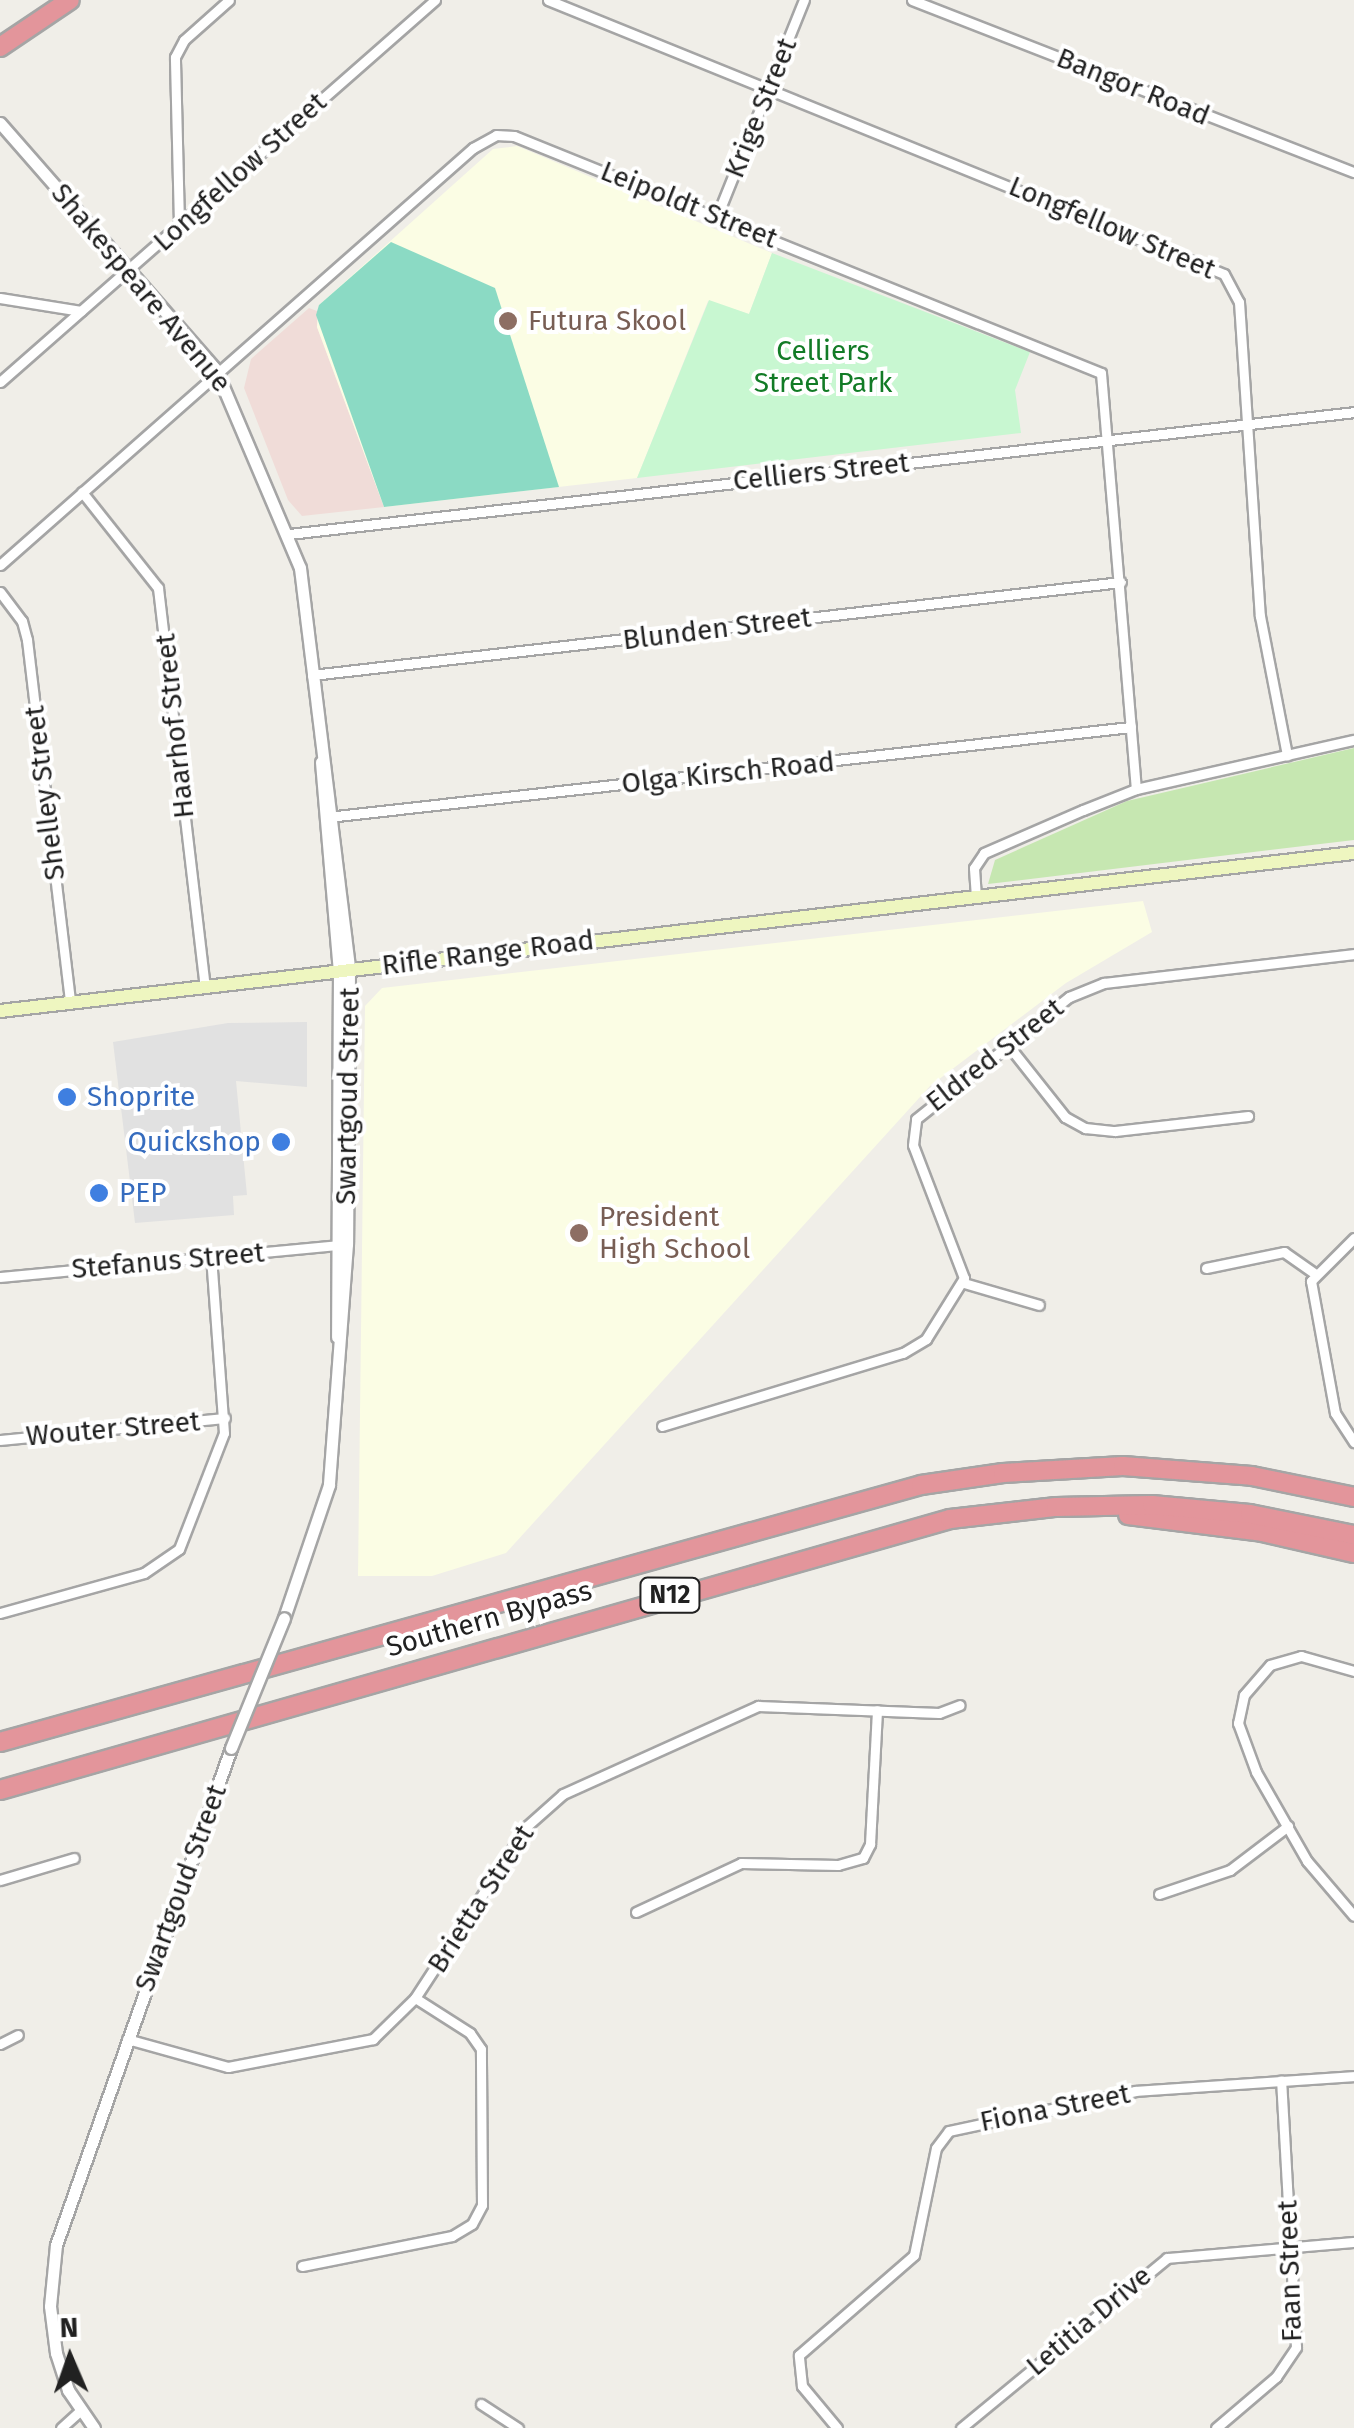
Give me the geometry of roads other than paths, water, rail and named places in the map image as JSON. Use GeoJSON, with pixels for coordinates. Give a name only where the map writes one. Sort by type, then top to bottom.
{"type":"FeatureCollection","features":[{"type":"Feature","properties":{"kind":"highway"},"geometry":{"type":"LineString","coordinates":[[0,46],[70,0]]}},
{"type":"Feature","properties":{"kind":"highway","name":"Southern Bypass"},"geometry":{"type":"LineString","coordinates":[[0,1742],[921,1486],[1003,1472],[1124,1466],[1252,1476],[1354,1497]]}},
{"type":"Feature","properties":{"kind":"highway"},"geometry":{"type":"LineString","coordinates":[[1056,1507],[1262,1532],[1354,1552]]}},
{"type":"Feature","properties":{"kind":"highway","name":"Southern Bypass"},"geometry":{"type":"LineString","coordinates":[[0,1790],[886,1533],[1056,1507],[1204,1508],[1354,1534]]}},
{"type":"Feature","properties":{"kind":"main road","name":"Rifle Range Road"},"geometry":{"type":"LineString","coordinates":[[0,1011],[1354,853]]}},
{"type":"Feature","properties":{"kind":"street"},"geometry":{"type":"LineString","coordinates":[[180,224],[175,57],[184,40],[229,0]]}},
{"type":"Feature","properties":{"kind":"street","name":"Longfellow Street"},"geometry":{"type":"LineString","coordinates":[[0,382],[130,272],[434,0]]}},
{"type":"Feature","properties":{"kind":"street","name":"Longfellow Street"},"geometry":{"type":"LineString","coordinates":[[548,0],[1214,267],[1230,280],[1239,302],[1260,616],[1287,755]]}},
{"type":"Feature","properties":{"kind":"street","name":"Krige Street"},"geometry":{"type":"LineString","coordinates":[[717,216],[771,90],[804,0]]}},
{"type":"Feature","properties":{"kind":"street","name":"Bangor Road"},"geometry":{"type":"LineString","coordinates":[[912,0],[1354,172]]}},
{"type":"Feature","properties":{"kind":"street","name":"Shakespeare Avenue"},"geometry":{"type":"LineString","coordinates":[[0,123],[216,370],[289,534],[301,578],[344,969]]}},
{"type":"Feature","properties":{"kind":"street","name":"Leipoldt Street"},"geometry":{"type":"LineString","coordinates":[[0,564],[216,370],[490,136],[514,136],[1086,362],[1104,380],[1136,788]]}},
{"type":"Feature","properties":{"kind":"street"},"geometry":{"type":"LineString","coordinates":[[0,298],[81,311]]}},
{"type":"Feature","properties":{"kind":"street","name":"Celliers Street"},"geometry":{"type":"LineString","coordinates":[[289,534],[1354,412]]}},
{"type":"Feature","properties":{"kind":"street","name":"Haarhof Street"},"geometry":{"type":"LineString","coordinates":[[82,492],[158,588],[205,986]]}},
{"type":"Feature","properties":{"kind":"street","name":"Blunden Street"},"geometry":{"type":"LineString","coordinates":[[312,676],[1121,582]]}},
{"type":"Feature","properties":{"kind":"street","name":"Shelley Street"},"geometry":{"type":"LineString","coordinates":[[0,592],[22,621],[27,640],[70,1002]]}},
{"type":"Feature","properties":{"kind":"street","name":"Olga Kirsch Road"},"geometry":{"type":"LineString","coordinates":[[330,817],[1130,727]]}},
{"type":"Feature","properties":{"kind":"street"},"geometry":{"type":"LineString","coordinates":[[976,898],[974,868],[984,853],[1136,788],[1354,740]]}},
{"type":"Feature","properties":{"kind":"street","name":"Eldred Street"},"geometry":{"type":"LineString","coordinates":[[964,1284],[913,1146],[912,1127],[930,1102],[1094,986],[1354,954]]}},
{"type":"Feature","properties":{"kind":"street","name":"Swartgoud Street"},"geometry":{"type":"LineString","coordinates":[[94,2428],[80,2412],[56,2353],[52,2273],[64,2216],[231,1748],[284,1618],[329,1485],[341,1244],[344,969]]}},
{"type":"Feature","properties":{"kind":"street"},"geometry":{"type":"LineString","coordinates":[[1008,1045],[1065,1117],[1085,1128],[1114,1131],[1248,1116]]}},
{"type":"Feature","properties":{"kind":"street"},"geometry":{"type":"LineString","coordinates":[[1314,1273],[1354,1238]]}},
{"type":"Feature","properties":{"kind":"street","name":"Stefanus Street"},"geometry":{"type":"LineString","coordinates":[[0,1277],[341,1244]]}},
{"type":"Feature","properties":{"kind":"street"},"geometry":{"type":"LineString","coordinates":[[1206,1268],[1284,1252],[1314,1273],[1335,1413],[1354,1442]]}},
{"type":"Feature","properties":{"kind":"street"},"geometry":{"type":"LineString","coordinates":[[0,1612],[144,1573],[172,1559],[215,1467],[226,1418],[212,1257]]}},
{"type":"Feature","properties":{"kind":"street"},"geometry":{"type":"LineString","coordinates":[[662,1426],[912,1350],[964,1284],[1039,1306]]}},
{"type":"Feature","properties":{"kind":"street","name":"Wouter Street"},"geometry":{"type":"LineString","coordinates":[[0,1440],[226,1418]]}},
{"type":"Feature","properties":{"kind":"street"},"geometry":{"type":"LineString","coordinates":[[1354,1671],[1311,1658],[1284,1658],[1262,1670],[1244,1694],[1242,1740],[1317,1876],[1354,1916]]}},
{"type":"Feature","properties":{"kind":"street","name":"Brietta Street"},"geometry":{"type":"LineString","coordinates":[[127,2039],[212,2066],[250,2065],[373,2040],[415,1998],[518,1838],[554,1799],[758,1706],[939,1713],[960,1705]]}},
{"type":"Feature","properties":{"kind":"street"},"geometry":{"type":"LineString","coordinates":[[636,1912],[740,1863],[838,1865],[863,1858],[870,1844],[877,1710]]}},
{"type":"Feature","properties":{"kind":"street"},"geometry":{"type":"LineString","coordinates":[[1160,1894],[1230,1870],[1288,1826]]}},
{"type":"Feature","properties":{"kind":"street"},"geometry":{"type":"LineString","coordinates":[[0,1880],[74,1858]]}},
{"type":"Feature","properties":{"kind":"street"},"geometry":{"type":"LineString","coordinates":[[302,2266],[452,2236],[472,2224],[482,2205],[481,2049],[470,2034],[415,1998]]}},
{"type":"Feature","properties":{"kind":"street"},"geometry":{"type":"LineString","coordinates":[[0,2044],[18,2035]]}},
{"type":"Feature","properties":{"kind":"street","name":"Fiona Street"},"geometry":{"type":"LineString","coordinates":[[837,2428],[802,2386],[799,2355],[914,2255],[943,2135],[1135,2092],[1354,2076]]}},
{"type":"Feature","properties":{"kind":"street","name":"Faan Street"},"geometry":{"type":"LineString","coordinates":[[1216,2428],[1292,2358],[1298,2334],[1281,2080]]}},
{"type":"Feature","properties":{"kind":"street","name":"Letitia Drive"},"geometry":{"type":"LineString","coordinates":[[961,2428],[1160,2262],[1354,2242]]}},
{"type":"Feature","properties":{"kind":"street"},"geometry":{"type":"LineString","coordinates":[[481,2404],[518,2428]]}},
{"type":"Feature","properties":{"kind":"street"},"geometry":{"type":"LineString","coordinates":[[60,2428],[80,2412]]}},
{"type":"Feature","properties":{"kind":"place","name":"Futura Skool"},"geometry":{"type":"Point","coordinates":[508,321]}},
{"type":"Feature","properties":{"kind":"place","name":"Shoprite"},"geometry":{"type":"Point","coordinates":[67,1097]}},
{"type":"Feature","properties":{"kind":"place","name":"Quickshop"},"geometry":{"type":"Point","coordinates":[281,1142]}},
{"type":"Feature","properties":{"kind":"place","name":"PEP"},"geometry":{"type":"Point","coordinates":[99,1193]}},
{"type":"Feature","properties":{"kind":"place","name":"President High School"},"geometry":{"type":"Point","coordinates":[579,1233]}},
{"type":"Feature","properties":{"kind":"park label","name":"Celliers Street Park"},"geometry":{"type":"Point","coordinates":[823,367]}}]}
